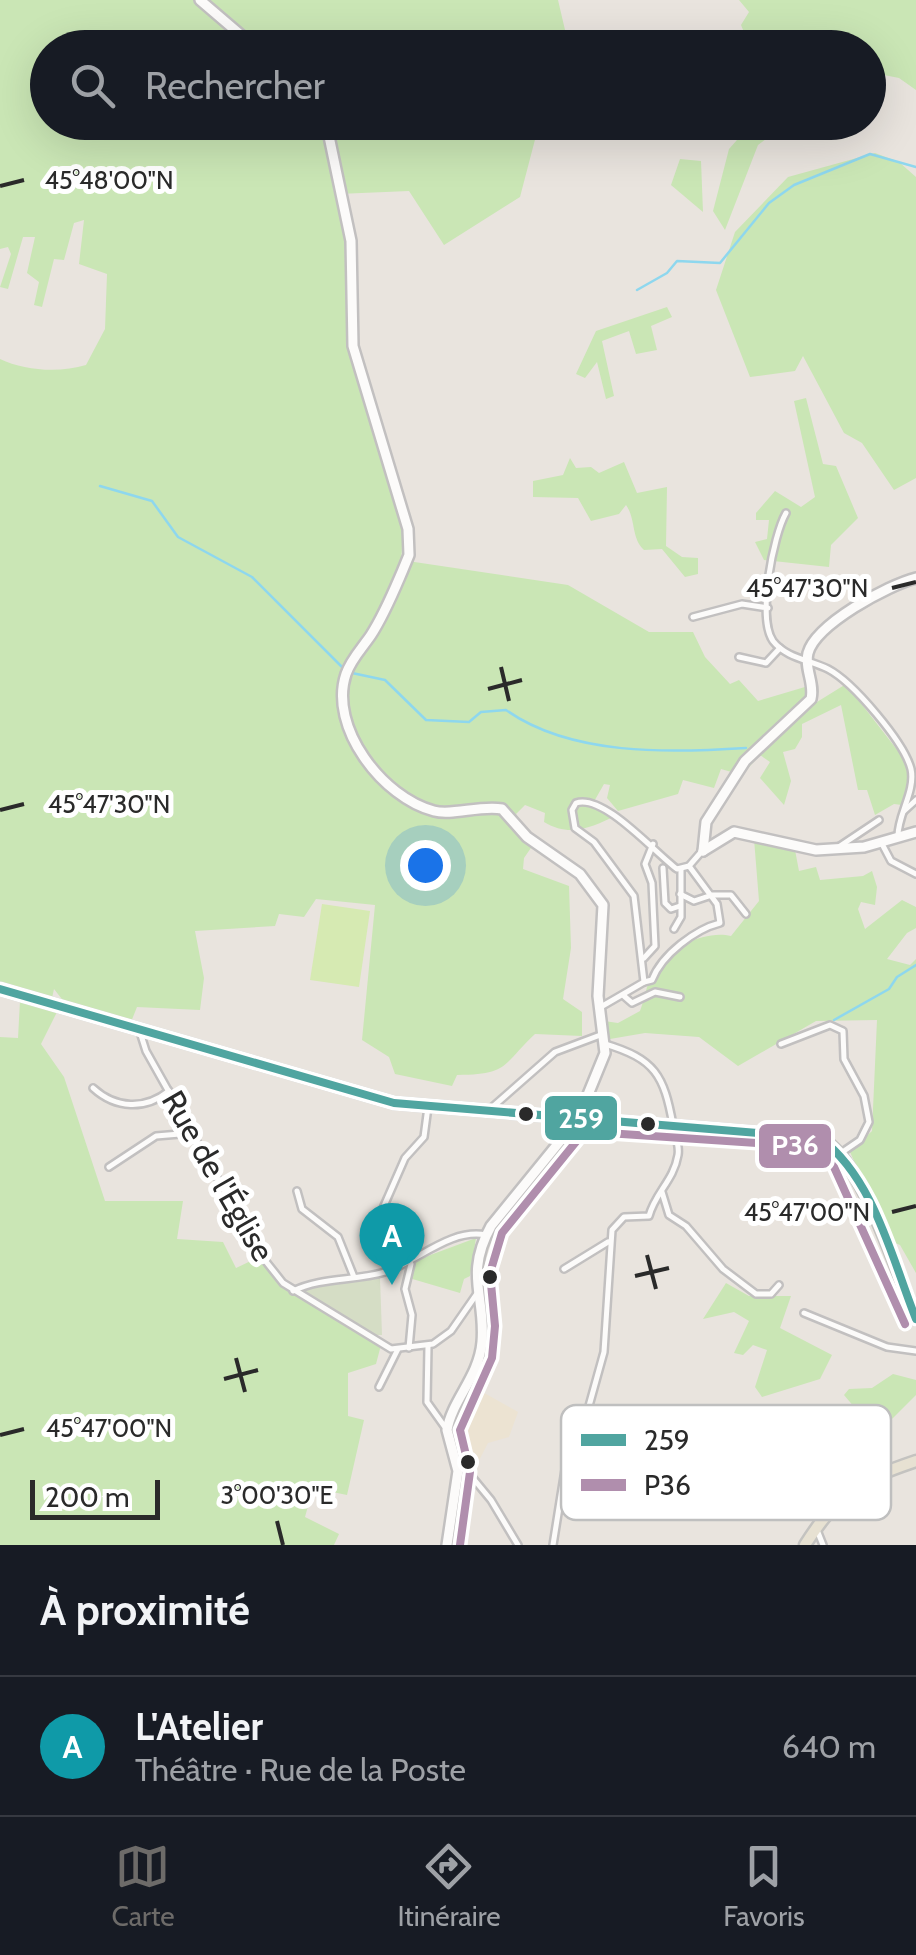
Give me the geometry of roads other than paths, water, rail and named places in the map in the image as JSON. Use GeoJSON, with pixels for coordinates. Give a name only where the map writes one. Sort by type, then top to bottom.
{"type":"FeatureCollection","features":[{"type":"Feature","properties":{"kind":"main road"},"geometry":{"type":"LineString","coordinates":[[200,0],[235,30]]}},
{"type":"Feature","properties":{"kind":"main road"},"geometry":{"type":"LineString","coordinates":[[330,140],[351,241],[353,346],[404,507],[409,555],[374,632],[345,678],[344,700],[351,735],[368,766],[423,807],[441,812],[474,806],[502,809],[527,837],[589,883],[605,914],[599,1008],[604,1039],[578,1119],[486,1235],[475,1278],[482,1334],[480,1354],[447,1430],[458,1491],[447,1545]]}},
{"type":"Feature","properties":{"kind":"main road"},"geometry":{"type":"LineString","coordinates":[[702,851],[706,822],[744,761],[810,700],[810,648],[828,627],[878,593],[916,578]]}},
{"type":"Feature","properties":{"kind":"main road"},"geometry":{"type":"LineString","coordinates":[[702,851],[734,832],[799,848],[839,849],[916,832]]}},
{"type":"Feature","properties":{"kind":"main road"},"geometry":{"type":"LineString","coordinates":[[0,989],[388,1102],[813,1136],[840,1153],[916,1318]]}},
{"type":"Feature","properties":{"kind":"main road"},"geometry":{"type":"LineString","coordinates":[[891,1469],[916,1460]]}},
{"type":"Feature","properties":{"kind":"main road"},"geometry":{"type":"LineString","coordinates":[[805,1545],[821,1520]]}},
{"type":"Feature","properties":{"kind":"street"},"geometry":{"type":"LineString","coordinates":[[786,513],[775,534],[768,608],[770,634],[780,648],[832,671],[856,690],[906,758],[912,774],[898,837]]}},
{"type":"Feature","properties":{"kind":"street"},"geometry":{"type":"LineString","coordinates":[[693,618],[742,604],[768,608]]}},
{"type":"Feature","properties":{"kind":"street"},"geometry":{"type":"LineString","coordinates":[[738,657],[766,663],[780,648]]}},
{"type":"Feature","properties":{"kind":"street"},"geometry":{"type":"LineString","coordinates":[[644,982],[634,896],[594,842],[575,828],[572,810],[576,803],[592,800],[681,870]]}},
{"type":"Feature","properties":{"kind":"street"},"geometry":{"type":"LineString","coordinates":[[904,811],[916,800]]}},
{"type":"Feature","properties":{"kind":"street"},"geometry":{"type":"LineString","coordinates":[[839,849],[844,840],[878,820]]}},
{"type":"Feature","properties":{"kind":"street"},"geometry":{"type":"LineString","coordinates":[[881,842],[891,861],[916,874]]}},
{"type":"Feature","properties":{"kind":"street"},"geometry":{"type":"LineString","coordinates":[[642,959],[655,946],[649,872],[645,864],[652,844]]}},
{"type":"Feature","properties":{"kind":"street"},"geometry":{"type":"LineString","coordinates":[[681,870],[702,851]]}},
{"type":"Feature","properties":{"kind":"street"},"geometry":{"type":"LineString","coordinates":[[649,872],[670,864]]}},
{"type":"Feature","properties":{"kind":"street"},"geometry":{"type":"LineString","coordinates":[[599,1008],[652,980],[658,966],[701,928],[720,923],[712,894],[689,866]]}},
{"type":"Feature","properties":{"kind":"street"},"geometry":{"type":"LineString","coordinates":[[663,868],[666,903],[672,909],[680,906]]}},
{"type":"Feature","properties":{"kind":"street"},"geometry":{"type":"LineString","coordinates":[[674,929],[681,917],[681,870]]}},
{"type":"Feature","properties":{"kind":"street"},"geometry":{"type":"LineString","coordinates":[[680,894],[694,901],[712,894],[737,898],[746,914]]}},
{"type":"Feature","properties":{"kind":"street"},"geometry":{"type":"LineString","coordinates":[[624,996],[632,1003],[655,992],[680,997]]}},
{"type":"Feature","properties":{"kind":"street"},"geometry":{"type":"LineString","coordinates":[[780,1044],[830,1026],[843,1031],[844,1060],[864,1096],[870,1122],[860,1140],[840,1153]]}},
{"type":"Feature","properties":{"kind":"street","name":"Rue de l'Église"},"geometry":{"type":"LineString","coordinates":[[140,1028],[146,1051],[261,1256],[293,1291],[381,1345],[398,1349]]}},
{"type":"Feature","properties":{"kind":"street"},"geometry":{"type":"LineString","coordinates":[[488,1112],[555,1052],[604,1039],[638,1056],[662,1076],[679,1152],[662,1192],[654,1198],[649,1216],[618,1220],[609,1242],[604,1352],[589,1405]]}},
{"type":"Feature","properties":{"kind":"street"},"geometry":{"type":"LineString","coordinates":[[93,1088],[114,1102],[146,1106],[169,1091]]}},
{"type":"Feature","properties":{"kind":"street"},"geometry":{"type":"LineString","coordinates":[[380,1215],[406,1158],[424,1137],[428,1107]]}},
{"type":"Feature","properties":{"kind":"street"},"geometry":{"type":"LineString","coordinates":[[109,1167],[156,1136],[192,1134]]}},
{"type":"Feature","properties":{"kind":"street"},"geometry":{"type":"LineString","coordinates":[[297,1191],[302,1209],[338,1237],[354,1278]]}},
{"type":"Feature","properties":{"kind":"street"},"geometry":{"type":"LineString","coordinates":[[662,1192],[669,1214],[686,1226],[723,1268],[756,1294],[771,1294],[779,1286]]}},
{"type":"Feature","properties":{"kind":"street"},"geometry":{"type":"LineString","coordinates":[[293,1291],[411,1264],[452,1239],[486,1235]]}},
{"type":"Feature","properties":{"kind":"street"},"geometry":{"type":"LineString","coordinates":[[564,1269],[609,1242]]}},
{"type":"Feature","properties":{"kind":"street"},"geometry":{"type":"LineString","coordinates":[[409,1348],[412,1315],[405,1289],[411,1264]]}},
{"type":"Feature","properties":{"kind":"street"},"geometry":{"type":"LineString","coordinates":[[380,1386],[398,1349],[428,1346],[451,1331],[476,1295]]}},
{"type":"Feature","properties":{"kind":"street"},"geometry":{"type":"LineString","coordinates":[[804,1313],[887,1348],[916,1351]]}},
{"type":"Feature","properties":{"kind":"street"},"geometry":{"type":"LineString","coordinates":[[428,1346],[426,1402],[447,1430]]}},
{"type":"Feature","properties":{"kind":"street"},"geometry":{"type":"LineString","coordinates":[[455,1458],[490,1500],[518,1545]]}},
{"type":"Feature","properties":{"kind":"street"},"geometry":{"type":"LineString","coordinates":[[553,1545],[561,1495]]}},
{"type":"Feature","properties":{"kind":"street"},"geometry":{"type":"LineString","coordinates":[[816,1520],[824,1545]]}},
{"type":"Feature","properties":{"kind":"waterway"},"geometry":{"type":"LineString","coordinates":[[637,290],[667,273],[677,261],[720,263],[769,203],[794,185],[870,154],[916,167]]}},
{"type":"Feature","properties":{"kind":"waterway"},"geometry":{"type":"LineString","coordinates":[[100,486],[152,501],[178,537],[252,577],[343,668]]}},
{"type":"Feature","properties":{"kind":"waterway"},"geometry":{"type":"LineString","coordinates":[[352,673],[385,680],[426,720],[469,722],[481,712],[506,710],[532,725],[590,744],[685,751],[746,748]]}},
{"type":"Feature","properties":{"kind":"waterway"},"geometry":{"type":"LineString","coordinates":[[834,1020],[889,989],[897,977],[916,965]]}},
{"type":"Feature","properties":{"kind":"place","name":"L'Atelier"},"geometry":{"type":"Point","coordinates":[392,1285]}}]}
